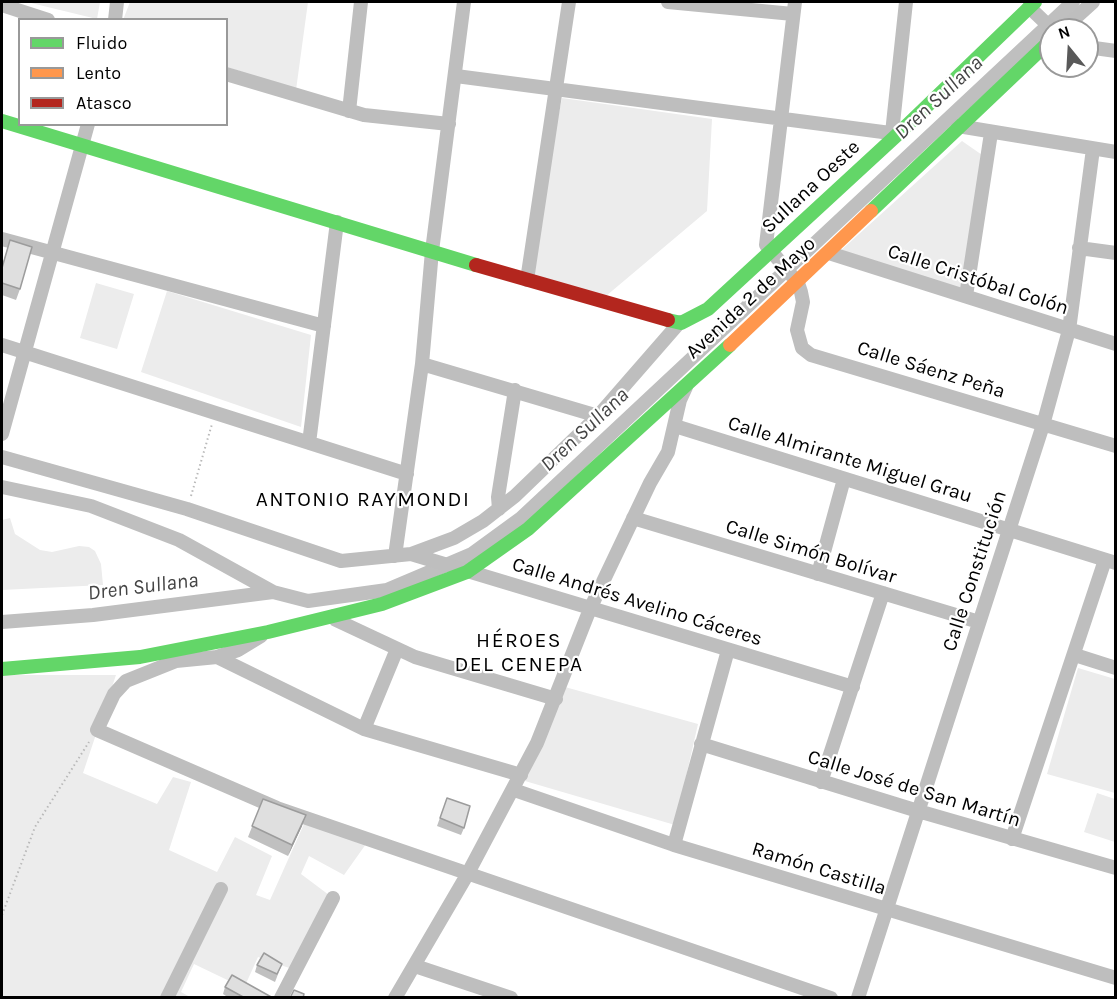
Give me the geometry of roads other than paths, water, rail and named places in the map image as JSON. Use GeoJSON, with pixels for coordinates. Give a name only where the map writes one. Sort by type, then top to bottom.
{"type":"FeatureCollection","features":[{"type":"Feature","properties":{"kind":"street"},"geometry":{"type":"LineString","coordinates":[[115,18],[117,2]]}},
{"type":"Feature","properties":{"kind":"street"},"geometry":{"type":"LineString","coordinates":[[349,111],[361,2]]}},
{"type":"Feature","properties":{"kind":"street"},"geometry":{"type":"LineString","coordinates":[[395,556],[422,364],[432,252],[465,2]]}},
{"type":"Feature","properties":{"kind":"street"},"geometry":{"type":"LineString","coordinates":[[527,280],[569,2]]}},
{"type":"Feature","properties":{"kind":"street"},"geometry":{"type":"LineString","coordinates":[[676,2],[794,8],[766,245],[796,281]]}},
{"type":"Feature","properties":{"kind":"street"},"geometry":{"type":"LineString","coordinates":[[456,76],[556,87],[895,133],[906,2]]}},
{"type":"Feature","properties":{"kind":"street"},"geometry":{"type":"LineString","coordinates":[[1075,18],[1092,2]]}},
{"type":"Feature","properties":{"kind":"street"},"geometry":{"type":"LineString","coordinates":[[2,5],[42,18]]}},
{"type":"Feature","properties":{"kind":"street"},"geometry":{"type":"LineString","coordinates":[[1032,6],[1042,18]]}},
{"type":"Feature","properties":{"kind":"street","name":"Sullana Oeste"},"geometry":{"type":"LineString","coordinates":[[680,322],[695,318],[708,309],[772,253],[895,133],[1032,6]]}},
{"type":"Feature","properties":{"kind":"street"},"geometry":{"type":"LineString","coordinates":[[1099,49],[1116,51]]}},
{"type":"Feature","properties":{"kind":"street","name":"Avenida 2 de Mayo"},"geometry":{"type":"LineString","coordinates":[[2,669],[140,657],[268,632],[382,604],[463,570],[528,529],[829,253],[958,126],[1039,51]]}},
{"type":"Feature","properties":{"kind":"street"},"geometry":{"type":"LineString","coordinates":[[228,75],[364,115],[449,124]]}},
{"type":"Feature","properties":{"kind":"street"},"geometry":{"type":"LineString","coordinates":[[2,121],[18,126]]}},
{"type":"Feature","properties":{"kind":"street"},"geometry":{"type":"LineString","coordinates":[[2,457],[187,510],[341,561],[417,556],[454,538],[499,509],[598,416],[680,322],[606,304],[19,126]]}},
{"type":"Feature","properties":{"kind":"street"},"geometry":{"type":"LineString","coordinates":[[2,434],[87,126]]}},
{"type":"Feature","properties":{"kind":"street"},"geometry":{"type":"LineString","coordinates":[[958,126],[1116,152]]}},
{"type":"Feature","properties":{"kind":"street"},"geometry":{"type":"LineString","coordinates":[[966,296],[991,133]]}},
{"type":"Feature","properties":{"kind":"street","name":"Calle Constitución"},"geometry":{"type":"LineString","coordinates":[[858,998],[1009,530],[1069,330],[1093,148]]}},
{"type":"Feature","properties":{"kind":"street"},"geometry":{"type":"LineString","coordinates":[[309,443],[337,222]]}},
{"type":"Feature","properties":{"kind":"street"},"geometry":{"type":"LineString","coordinates":[[2,239],[324,326]]}},
{"type":"Feature","properties":{"kind":"street"},"geometry":{"type":"LineString","coordinates":[[1079,248],[1116,253]]}},
{"type":"Feature","properties":{"kind":"street","name":"Calle Cristóbal Colón"},"geometry":{"type":"LineString","coordinates":[[829,253],[1116,344]]}},
{"type":"Feature","properties":{"kind":"street","name":"Calle Sáenz Peña"},"geometry":{"type":"LineString","coordinates":[[796,281],[803,302],[798,339],[802,348],[812,354],[1116,446]]}},
{"type":"Feature","properties":{"kind":"street"},"geometry":{"type":"LineString","coordinates":[[2,345],[407,474]]}},
{"type":"Feature","properties":{"kind":"street"},"geometry":{"type":"LineString","coordinates":[[422,364],[598,416]]}},
{"type":"Feature","properties":{"kind":"street"},"geometry":{"type":"LineString","coordinates":[[395,998],[514,790],[556,699],[590,609],[633,518],[668,452],[680,400],[690,380]]}},
{"type":"Feature","properties":{"kind":"street"},"geometry":{"type":"LineString","coordinates":[[499,509],[498,497],[515,390]]}},
{"type":"Feature","properties":{"kind":"street","name":"Calle Almirante Miguel Grau"},"geometry":{"type":"LineString","coordinates":[[675,426],[1110,561]]}},
{"type":"Feature","properties":{"kind":"street"},"geometry":{"type":"LineString","coordinates":[[818,574],[844,479]]}},
{"type":"Feature","properties":{"kind":"street","name":"Calle Simón Bolívar"},"geometry":{"type":"LineString","coordinates":[[633,518],[979,622]]}},
{"type":"Feature","properties":{"kind":"street","name":"Calle Andrés Avelino Cáceres"},"geometry":{"type":"LineString","coordinates":[[417,556],[853,687]]}},
{"type":"Feature","properties":{"kind":"street"},"geometry":{"type":"LineString","coordinates":[[1012,838],[1110,561]]}},
{"type":"Feature","properties":{"kind":"street"},"geometry":{"type":"LineString","coordinates":[[821,782],[883,593]]}},
{"type":"Feature","properties":{"kind":"street"},"geometry":{"type":"LineString","coordinates":[[334,616],[336,620],[416,657],[556,699]]}},
{"type":"Feature","properties":{"kind":"street"},"geometry":{"type":"LineString","coordinates":[[268,632],[238,650],[217,657],[176,661],[126,681],[114,694],[97,729],[277,808],[831,998]]}},
{"type":"Feature","properties":{"kind":"street"},"geometry":{"type":"LineString","coordinates":[[364,729],[397,649]]}},
{"type":"Feature","properties":{"kind":"street"},"geometry":{"type":"LineString","coordinates":[[674,845],[728,650]]}},
{"type":"Feature","properties":{"kind":"street"},"geometry":{"type":"LineString","coordinates":[[1075,655],[1116,668]]}},
{"type":"Feature","properties":{"kind":"street"},"geometry":{"type":"LineString","coordinates":[[217,657],[364,729],[521,775]]}},
{"type":"Feature","properties":{"kind":"street","name":"Calle José de San Martín"},"geometry":{"type":"LineString","coordinates":[[701,744],[918,811],[1116,868]]}},
{"type":"Feature","properties":{"kind":"street","name":"Ramón Castilla"},"geometry":{"type":"LineString","coordinates":[[514,790],[674,845],[1116,978]]}},
{"type":"Feature","properties":{"kind":"street"},"geometry":{"type":"LineString","coordinates":[[167,998],[221,890]]}},
{"type":"Feature","properties":{"kind":"street"},"geometry":{"type":"LineString","coordinates":[[281,998],[333,898]]}},
{"type":"Feature","properties":{"kind":"street"},"geometry":{"type":"LineString","coordinates":[[415,966],[512,998]]}},
{"type":"Feature","properties":{"kind":"waterway","name":"Dren Sullana"},"geometry":{"type":"LineString","coordinates":[[2,622],[93,615],[273,592],[308,601],[387,590],[472,554],[520,519],[1073,2]]}},
{"type":"Feature","properties":{"kind":"waterway"},"geometry":{"type":"LineString","coordinates":[[2,487],[91,506],[179,540],[273,592]]}},
{"type":"Feature","properties":{"kind":"district","name":"ANTONIO RAYMONDI"},"geometry":{"type":"Point","coordinates":[363,500]}},
{"type":"Feature","properties":{"kind":"district","name":"HÉROES DEL CENEPA"},"geometry":{"type":"Point","coordinates":[519,653]}}]}
